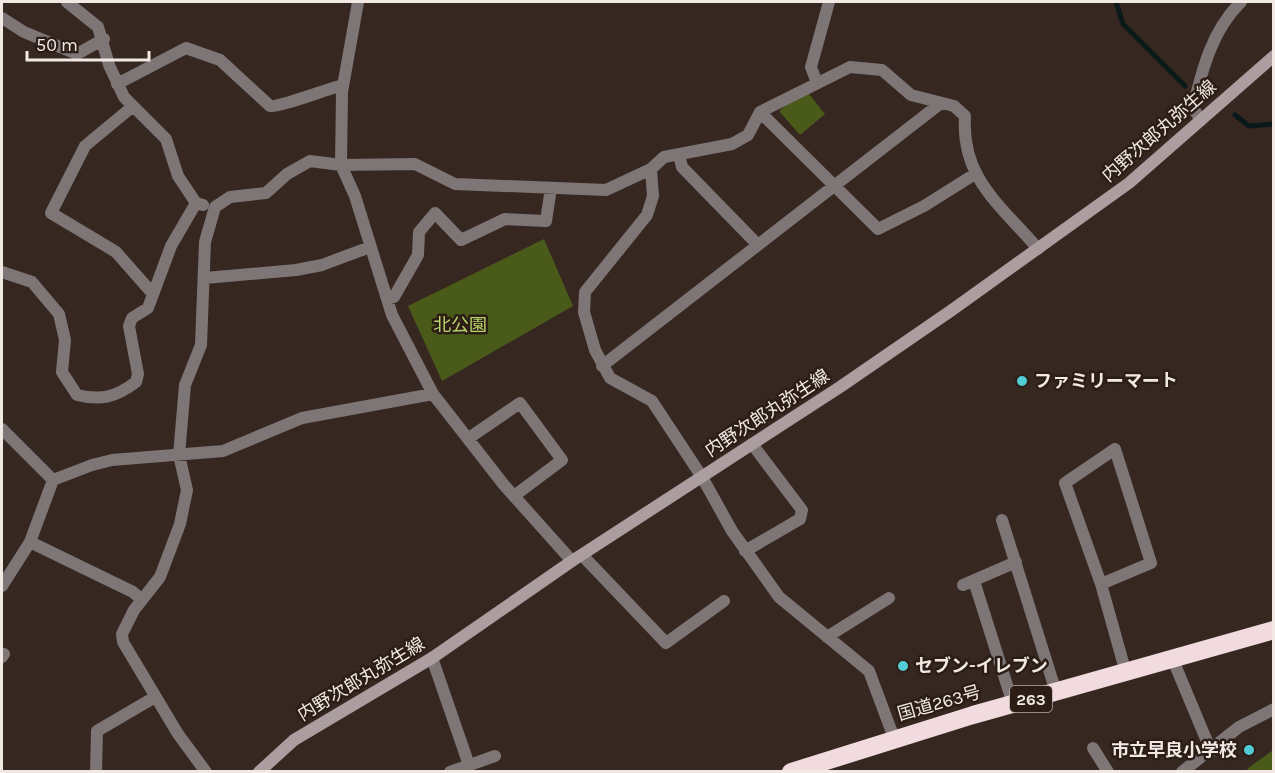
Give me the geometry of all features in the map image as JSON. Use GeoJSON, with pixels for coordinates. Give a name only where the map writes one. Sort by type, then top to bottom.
{"type":"FeatureCollection","features":[{"type":"Feature","properties":{"kind":"highway","name":"国道263号"},"geometry":{"type":"LineString","coordinates":[[799,770],[894,738],[1274,630]]}},
{"type":"Feature","properties":{"kind":"main road","name":"内野次郎丸弥生線"},"geometry":{"type":"LineString","coordinates":[[259,771],[294,740],[432,658],[577,558],[887,355],[1038,249],[1129,183],[1274,56]]}},
{"type":"Feature","properties":{"kind":"street"},"geometry":{"type":"LineString","coordinates":[[67,2],[98,27],[104,39],[109,65],[117,84],[132,107],[166,140],[178,176],[196,203],[215,207]]}},
{"type":"Feature","properties":{"kind":"street"},"geometry":{"type":"LineString","coordinates":[[358,2],[343,85],[341,165],[355,196],[392,315],[433,394],[514,496],[666,643],[724,601]]}},
{"type":"Feature","properties":{"kind":"street"},"geometry":{"type":"LineString","coordinates":[[817,83],[811,67],[829,2]]}},
{"type":"Feature","properties":{"kind":"street"},"geometry":{"type":"LineString","coordinates":[[1201,120],[1193,108],[1202,72],[1218,30],[1241,2]]}},
{"type":"Feature","properties":{"kind":"street"},"geometry":{"type":"LineString","coordinates":[[2,18],[24,32],[77,54],[104,39]]}},
{"type":"Feature","properties":{"kind":"street"},"geometry":{"type":"LineString","coordinates":[[117,84],[186,48],[220,60],[270,106],[275,107],[304,95],[343,85]]}},
{"type":"Feature","properties":{"kind":"street"},"geometry":{"type":"LineString","coordinates":[[206,771],[155,697],[123,642],[122,634],[142,600],[160,577],[180,524],[187,490],[179,455],[185,385],[201,345],[205,242],[215,207],[230,197],[266,193],[287,174],[310,161],[341,165],[415,164],[455,184],[606,190],[651,169],[664,157],[732,144],[748,135],[760,111],[850,68],[882,70],[911,95],[954,106],[965,116],[964,136],[975,174],[988,194],[1038,249]]}},
{"type":"Feature","properties":{"kind":"street"},"geometry":{"type":"LineString","coordinates":[[602,366],[941,103]]}},
{"type":"Feature","properties":{"kind":"street"},"geometry":{"type":"LineString","coordinates":[[132,107],[85,146],[51,213],[116,252],[153,294]]}},
{"type":"Feature","properties":{"kind":"street"},"geometry":{"type":"LineString","coordinates":[[760,111],[833,187],[878,229],[924,206],[975,174]]}},
{"type":"Feature","properties":{"kind":"street"},"geometry":{"type":"LineString","coordinates":[[679,155],[682,167],[758,245]]}},
{"type":"Feature","properties":{"kind":"street"},"geometry":{"type":"LineString","coordinates":[[651,169],[653,196],[647,215],[585,292],[582,300],[602,366],[610,378],[652,401],[702,477],[745,551],[779,597],[869,671],[894,738]]}},
{"type":"Feature","properties":{"kind":"street"},"geometry":{"type":"LineString","coordinates":[[387,299],[394,297],[418,255],[419,232],[435,213],[461,240],[505,219],[546,221],[551,188]]}},
{"type":"Feature","properties":{"kind":"street"},"geometry":{"type":"LineString","coordinates":[[2,272],[32,282],[59,314],[65,340],[62,372],[65,380],[77,395],[95,399],[120,394],[136,382],[138,374],[129,326],[132,318],[148,308],[171,246],[196,203]]}},
{"type":"Feature","properties":{"kind":"street"},"geometry":{"type":"LineString","coordinates":[[204,278],[296,270],[322,265],[370,247]]}},
{"type":"Feature","properties":{"kind":"street"},"geometry":{"type":"LineString","coordinates":[[2,586],[30,542],[53,480],[102,462],[223,451],[302,418],[433,394]]}},
{"type":"Feature","properties":{"kind":"street"},"geometry":{"type":"LineString","coordinates":[[469,438],[520,403],[562,459],[514,496]]}},
{"type":"Feature","properties":{"kind":"street"},"geometry":{"type":"LineString","coordinates":[[2,429],[53,480]]}},
{"type":"Feature","properties":{"kind":"street"},"geometry":{"type":"LineString","coordinates":[[745,551],[800,519],[802,510],[752,444]]}},
{"type":"Feature","properties":{"kind":"street"},"geometry":{"type":"LineString","coordinates":[[1101,584],[1151,563],[1115,449],[1065,483],[1101,584],[1126,673]]}},
{"type":"Feature","properties":{"kind":"street"},"geometry":{"type":"LineString","coordinates":[[1002,520],[1056,692]]}},
{"type":"Feature","properties":{"kind":"street"},"geometry":{"type":"LineString","coordinates":[[30,542],[133,592],[142,600]]}},
{"type":"Feature","properties":{"kind":"street"},"geometry":{"type":"LineString","coordinates":[[1013,704],[968,583],[1016,562]]}},
{"type":"Feature","properties":{"kind":"street"},"geometry":{"type":"LineString","coordinates":[[827,637],[889,598]]}},
{"type":"Feature","properties":{"kind":"street"},"geometry":{"type":"LineString","coordinates":[[432,658],[469,765]]}},
{"type":"Feature","properties":{"kind":"street"},"geometry":{"type":"LineString","coordinates":[[1173,660],[1211,751]]}},
{"type":"Feature","properties":{"kind":"street"},"geometry":{"type":"LineString","coordinates":[[96,771],[97,731],[155,697]]}},
{"type":"Feature","properties":{"kind":"street"},"geometry":{"type":"LineString","coordinates":[[1182,771],[1211,751],[1239,727],[1274,709]]}},
{"type":"Feature","properties":{"kind":"street"},"geometry":{"type":"LineString","coordinates":[[1093,748],[1108,771]]}},
{"type":"Feature","properties":{"kind":"street"},"geometry":{"type":"LineString","coordinates":[[450,771],[495,756]]}},
{"type":"Feature","properties":{"kind":"green space"},"geometry":{"type":"Polygon","coordinates":[[[805,89],[825,114],[800,135],[779,111],[805,89]]]}},
{"type":"Feature","properties":{"kind":"green space","name":"北公園"},"geometry":{"type":"Polygon","coordinates":[[[544,239],[573,306],[442,381],[408,306],[544,239]]]}},
{"type":"Feature","properties":{"kind":"green space"},"geometry":{"type":"Polygon","coordinates":[[[1273,750],[1273,771],[1249,771],[1247,769],[1273,750]]]}},
{"type":"Feature","properties":{"kind":"waterway"},"geometry":{"type":"LineString","coordinates":[[1116,2],[1123,24],[1185,86]]}},
{"type":"Feature","properties":{"kind":"waterway"},"geometry":{"type":"LineString","coordinates":[[1235,115],[1249,126],[1274,124]]}},
{"type":"Feature","properties":{"kind":"place","name":"ファミリーマート"},"geometry":{"type":"Point","coordinates":[1022,381]}},
{"type":"Feature","properties":{"kind":"place","name":"セブン-イレブン"},"geometry":{"type":"Point","coordinates":[903,666]}},
{"type":"Feature","properties":{"kind":"place","name":"市立早良小学校"},"geometry":{"type":"Point","coordinates":[1249,750]}}]}
